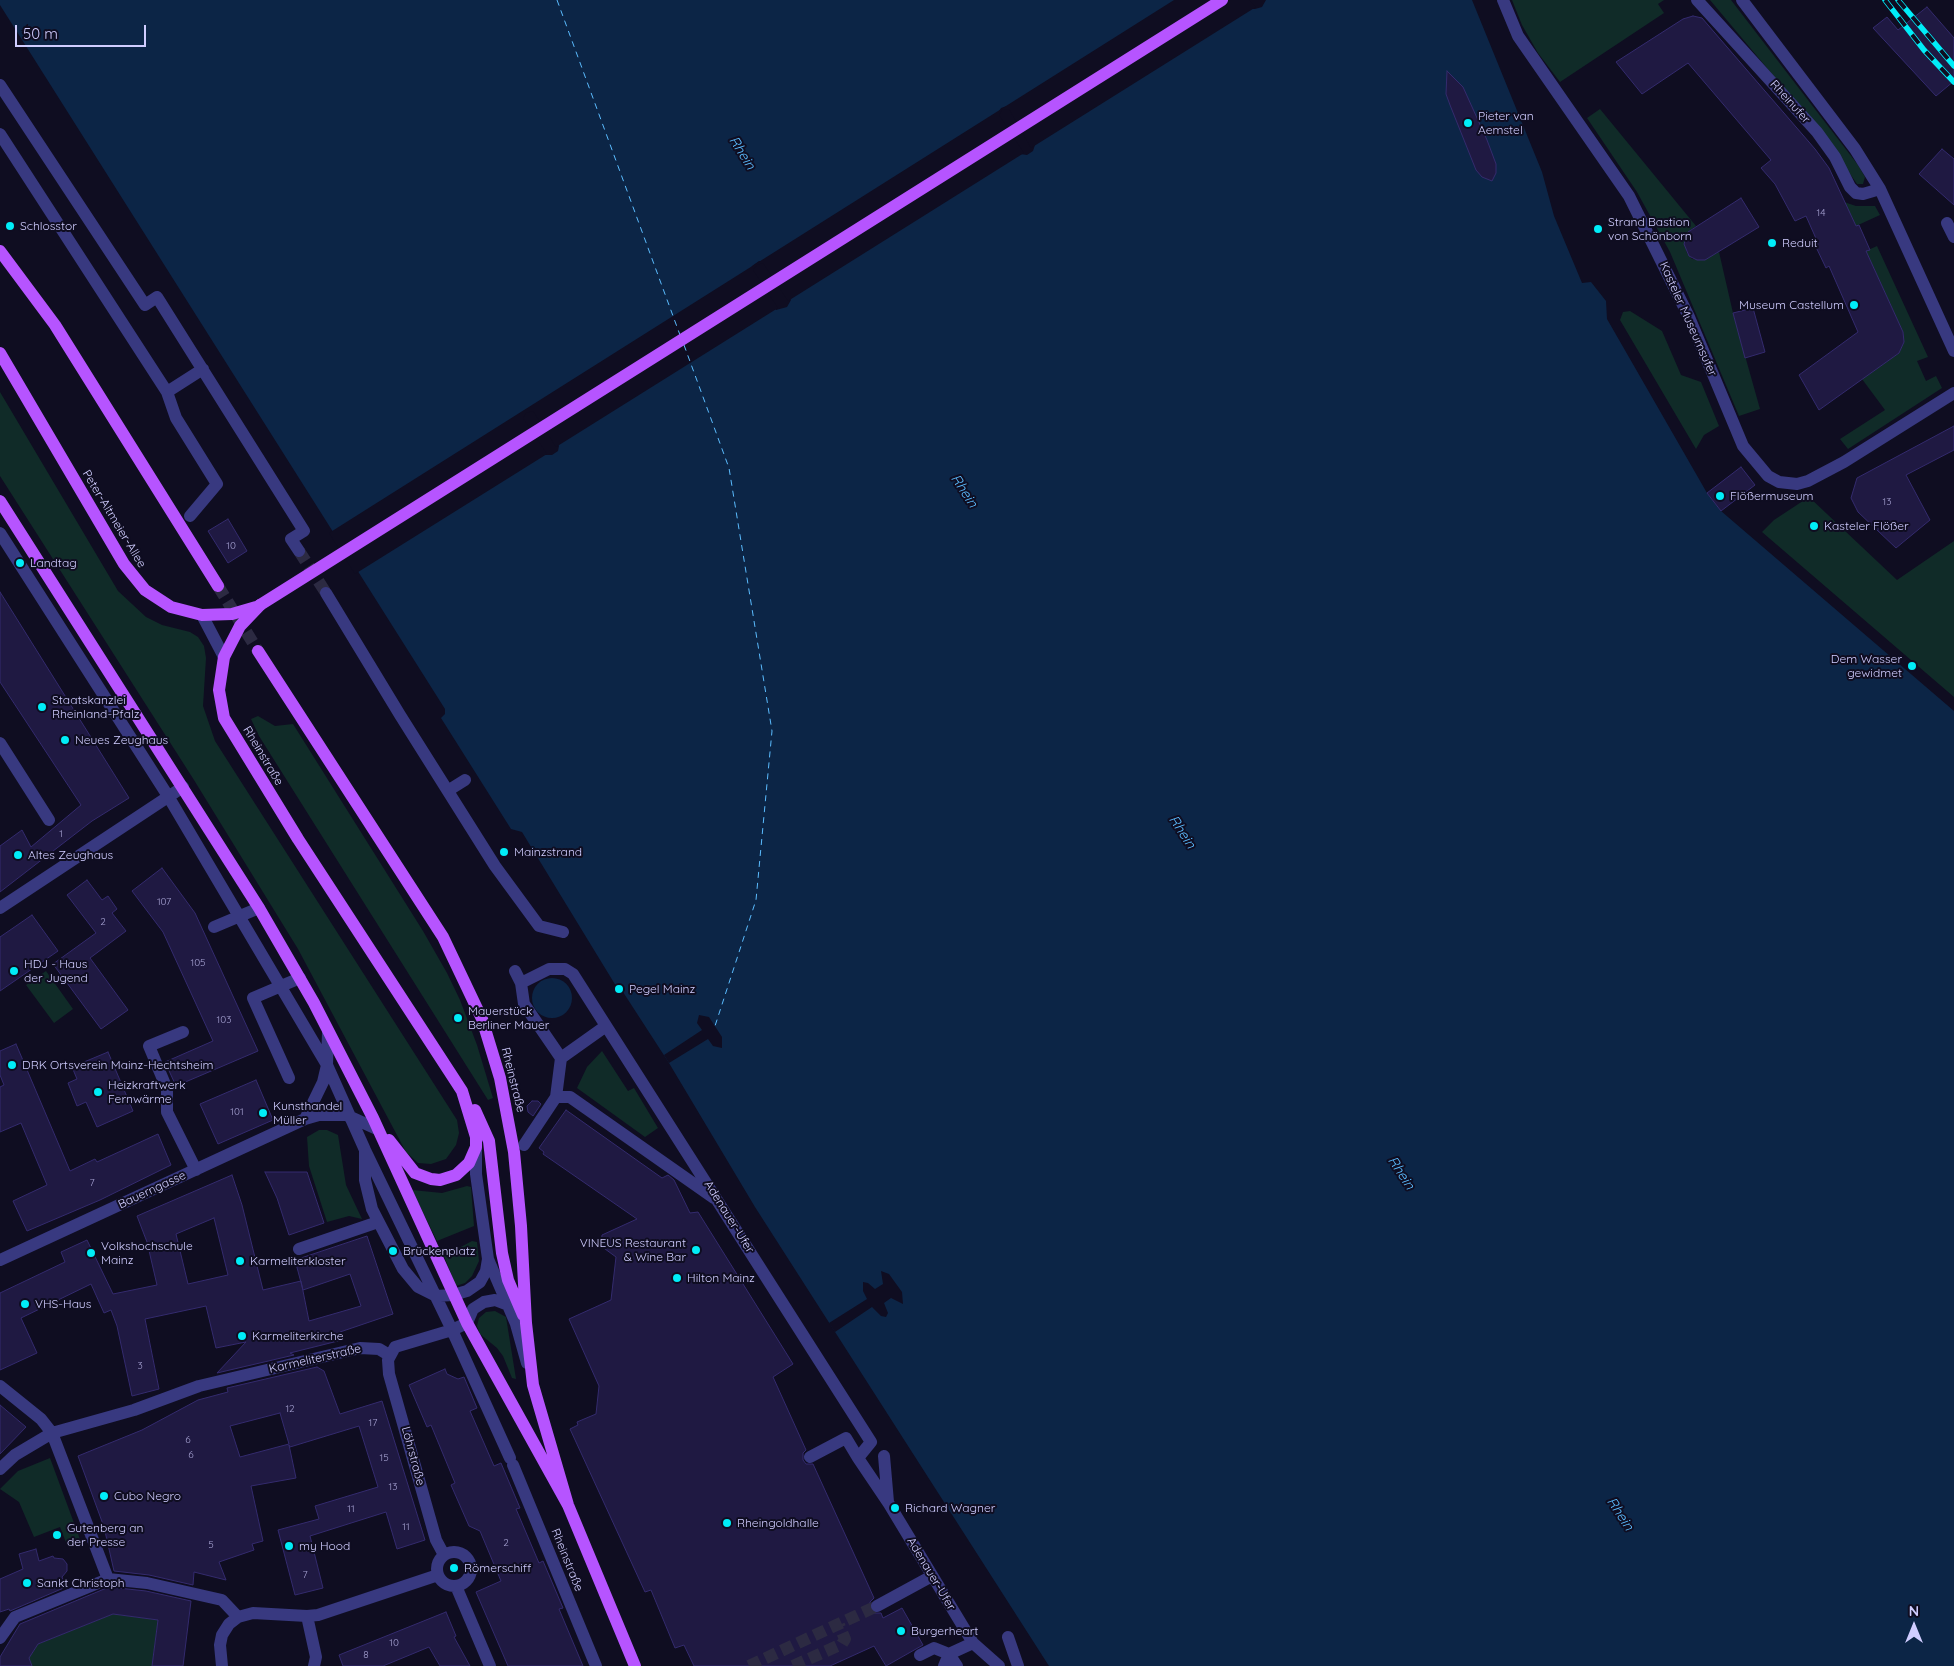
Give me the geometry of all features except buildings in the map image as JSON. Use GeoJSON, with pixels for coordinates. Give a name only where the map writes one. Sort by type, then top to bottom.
{"type":"FeatureCollection","features":[{"type":"Feature","properties":{"kind":"main road"},"geometry":{"type":"LineString","coordinates":[[260,605],[1222,0]]}},
{"type":"Feature","properties":{"kind":"main road"},"geometry":{"type":"LineString","coordinates":[[0,251],[55,325],[218,586]]}},
{"type":"Feature","properties":{"kind":"main road","name":"Peter-Altmeier-Allee"},"geometry":{"type":"LineString","coordinates":[[0,353],[133,578],[158,600],[172,607],[202,615],[232,614],[260,605]]}},
{"type":"Feature","properties":{"kind":"main road"},"geometry":{"type":"LineString","coordinates":[[0,501],[183,787]]}},
{"type":"Feature","properties":{"kind":"main road","name":"Rheinstraße"},"geometry":{"type":"LineString","coordinates":[[260,605],[240,626],[224,658],[220,679],[220,700],[224,718],[462,1092],[475,1128],[476,1147],[469,1163],[456,1175],[440,1180],[423,1177],[409,1168],[375,1124]]}},
{"type":"Feature","properties":{"kind":"main road","name":"Rheinstraße"},"geometry":{"type":"LineString","coordinates":[[258,651],[443,937],[482,1020],[500,1078],[514,1152],[521,1226],[526,1323],[533,1385],[568,1505]]}},
{"type":"Feature","properties":{"kind":"main road","name":"Rheinstraße"},"geometry":{"type":"LineString","coordinates":[[183,787],[259,908],[300,978],[328,1032],[375,1124],[453,1295],[568,1505],[635,1666]]}},
{"type":"Feature","properties":{"kind":"main road"},"geometry":{"type":"LineString","coordinates":[[462,1092],[480,1120],[489,1141],[502,1253],[508,1280],[526,1323]]}},
{"type":"Feature","properties":{"kind":"street","name":"Kasteler Museumsufer"},"geometry":{"type":"LineString","coordinates":[[1503,0],[1518,36],[1629,196],[1689,317],[1743,446],[1768,476],[1779,482],[1797,484],[1808,481],[1844,462],[1954,393]]}},
{"type":"Feature","properties":{"kind":"street","name":"Rheinufer"},"geometry":{"type":"LineString","coordinates":[[1697,0],[1817,132],[1835,157],[1850,187],[1856,193],[1863,194],[1880,189]]}},
{"type":"Feature","properties":{"kind":"street","name":"Rheinufer"},"geometry":{"type":"LineString","coordinates":[[1742,0],[1855,149],[1880,189],[1954,351]]}},
{"type":"Feature","properties":{"kind":"street"},"geometry":{"type":"LineString","coordinates":[[0,85],[145,305],[157,297],[304,531],[292,539],[299,551]]}},
{"type":"Feature","properties":{"kind":"street"},"geometry":{"type":"LineString","coordinates":[[0,134],[167,392],[176,418],[217,484],[190,516]]}},
{"type":"Feature","properties":{"kind":"street"},"geometry":{"type":"LineString","coordinates":[[1947,223],[1954,237]]}},
{"type":"Feature","properties":{"kind":"street"},"geometry":{"type":"LineString","coordinates":[[167,392],[203,370]]}},
{"type":"Feature","properties":{"kind":"street"},"geometry":{"type":"LineString","coordinates":[[0,533],[168,796]]}},
{"type":"Feature","properties":{"kind":"street"},"geometry":{"type":"LineString","coordinates":[[326,592],[400,715],[449,790],[495,866],[539,926],[563,932]]}},
{"type":"Feature","properties":{"kind":"street"},"geometry":{"type":"LineString","coordinates":[[202,615],[224,658]]}},
{"type":"Feature","properties":{"kind":"street"},"geometry":{"type":"LineString","coordinates":[[0,743],[50,820]]}},
{"type":"Feature","properties":{"kind":"street"},"geometry":{"type":"LineString","coordinates":[[449,790],[465,780]]}},
{"type":"Feature","properties":{"kind":"street"},"geometry":{"type":"LineString","coordinates":[[0,908],[183,787]]}},
{"type":"Feature","properties":{"kind":"street","name":"Rheinstraße"},"geometry":{"type":"LineString","coordinates":[[168,796],[328,1064],[365,1150],[452,1330],[511,1462],[596,1666]]}},
{"type":"Feature","properties":{"kind":"street"},"geometry":{"type":"LineString","coordinates":[[214,927],[259,908]]}},
{"type":"Feature","properties":{"kind":"street","name":"Adenauer-Ufer"},"geometry":{"type":"LineString","coordinates":[[561,1058],[524,1004],[518,977],[549,969],[565,970],[574,974],[871,1442],[858,1458]]}},
{"type":"Feature","properties":{"kind":"street"},"geometry":{"type":"LineString","coordinates":[[289,1078],[253,998],[300,978]]}},
{"type":"Feature","properties":{"kind":"street"},"geometry":{"type":"LineString","coordinates":[[524,1145],[556,1097],[561,1058],[606,1026]]}},
{"type":"Feature","properties":{"kind":"street"},"geometry":{"type":"LineString","coordinates":[[183,1032],[149,1046],[167,1089],[167,1112],[196,1170]]}},
{"type":"Feature","properties":{"kind":"street"},"geometry":{"type":"LineString","coordinates":[[305,1119],[318,1095],[328,1064],[328,1032]]}},
{"type":"Feature","properties":{"kind":"street"},"geometry":{"type":"LineString","coordinates":[[556,1097],[570,1097],[718,1201]]}},
{"type":"Feature","properties":{"kind":"street","name":"Bauerngasse"},"geometry":{"type":"LineString","coordinates":[[0,1260],[305,1119],[334,1113],[375,1124]]}},
{"type":"Feature","properties":{"kind":"street","name":"Rheinstraße"},"geometry":{"type":"LineString","coordinates":[[476,1147],[476,1174],[488,1260],[508,1305],[533,1385]]}},
{"type":"Feature","properties":{"kind":"street","name":"Rheinstraße"},"geometry":{"type":"LineString","coordinates":[[365,1150],[366,1193],[378,1222],[409,1278],[418,1287],[436,1296],[453,1295],[467,1291],[480,1282],[486,1272],[488,1260]]}},
{"type":"Feature","properties":{"kind":"street"},"geometry":{"type":"LineString","coordinates":[[299,1249],[378,1222]]}},
{"type":"Feature","properties":{"kind":"street"},"geometry":{"type":"LineString","coordinates":[[389,1356],[391,1350],[400,1345],[452,1330],[468,1323],[473,1309],[484,1302],[495,1300],[508,1305]]}},
{"type":"Feature","properties":{"kind":"street","name":"Karmeliterstraße"},"geometry":{"type":"LineString","coordinates":[[0,1469],[15,1455],[52,1433],[134,1410],[199,1386],[336,1353],[372,1347],[389,1356]]}},
{"type":"Feature","properties":{"kind":"street","name":"Löhrstraße"},"geometry":{"type":"LineString","coordinates":[[389,1356],[389,1374],[436,1540],[444,1555]]}},
{"type":"Feature","properties":{"kind":"street"},"geometry":{"type":"LineString","coordinates":[[0,1386],[41,1419],[52,1433],[108,1579]]}},
{"type":"Feature","properties":{"kind":"street","name":"Adenauer-Ufer"},"geometry":{"type":"LineString","coordinates":[[810,1457],[846,1438],[889,1504],[973,1644],[998,1666]]}},
{"type":"Feature","properties":{"kind":"street","name":"Adenauer-Ufer"},"geometry":{"type":"LineString","coordinates":[[884,1456],[889,1504]]}},
{"type":"Feature","properties":{"kind":"street"},"geometry":{"type":"LineString","coordinates":[[455,1552],[466,1556],[469,1560],[472,1571],[470,1577],[462,1585],[445,1584],[438,1575],[438,1564],[444,1555],[455,1552]]}},
{"type":"Feature","properties":{"kind":"street"},"geometry":{"type":"LineString","coordinates":[[222,1666],[220,1645],[222,1635],[229,1624],[238,1617],[253,1613],[308,1616],[332,1611],[438,1575]]}},
{"type":"Feature","properties":{"kind":"street"},"geometry":{"type":"LineString","coordinates":[[877,1606],[932,1576]]}},
{"type":"Feature","properties":{"kind":"street"},"geometry":{"type":"LineString","coordinates":[[0,1638],[15,1617],[108,1579],[147,1583],[222,1600],[238,1617]]}},
{"type":"Feature","properties":{"kind":"street"},"geometry":{"type":"LineString","coordinates":[[456,1586],[490,1666]]}},
{"type":"Feature","properties":{"kind":"street"},"geometry":{"type":"LineString","coordinates":[[308,1616],[316,1657],[314,1666]]}},
{"type":"Feature","properties":{"kind":"street"},"geometry":{"type":"LineString","coordinates":[[1008,1637],[1018,1666]]}},
{"type":"Feature","properties":{"kind":"street"},"geometry":{"type":"LineString","coordinates":[[944,1666],[949,1654],[973,1644]]}},
{"type":"Feature","properties":{"kind":"street"},"geometry":{"type":"LineString","coordinates":[[920,1654],[934,1648],[949,1654],[957,1666]]}},
{"type":"Feature","properties":{"kind":"green space"},"geometry":{"type":"Polygon","coordinates":[[[1512,0],[1664,0],[1658,4],[1664,13],[1560,82],[1538,53],[1522,25],[1512,0]]]}},
{"type":"Feature","properties":{"kind":"green space"},"geometry":{"type":"Polygon","coordinates":[[[1710,0],[1731,0],[1858,165],[1865,177],[1863,184],[1857,184],[1824,136],[1710,0]]]}},
{"type":"Feature","properties":{"kind":"green space"},"geometry":{"type":"Polygon","coordinates":[[[1600,109],[1696,226],[1688,232],[1684,239],[1687,253],[1692,259],[1703,260],[1719,252],[1733,313],[1760,409],[1739,416],[1670,252],[1637,192],[1587,118],[1600,109]]]}},
{"type":"Feature","properties":{"kind":"green space"},"geometry":{"type":"Polygon","coordinates":[[[1844,202],[1856,206],[1875,206],[1880,215],[1856,226],[1844,202]]]}},
{"type":"Feature","properties":{"kind":"green space"},"geometry":{"type":"Polygon","coordinates":[[[1877,246],[1928,357],[1917,361],[1926,381],[1936,376],[1942,388],[1848,449],[1840,439],[1885,410],[1862,379],[1899,353],[1904,342],[1903,332],[1866,251],[1877,246]]]}},
{"type":"Feature","properties":{"kind":"green space"},"geometry":{"type":"Polygon","coordinates":[[[1630,311],[1662,331],[1681,375],[1701,382],[1719,426],[1704,435],[1696,449],[1620,320],[1623,312],[1630,311]]]}},
{"type":"Feature","properties":{"kind":"green space"},"geometry":{"type":"Polygon","coordinates":[[[0,392],[118,591],[146,617],[162,625],[190,632],[198,637],[204,646],[206,658],[203,706],[215,741],[457,1120],[459,1133],[456,1145],[446,1159],[431,1164],[418,1163],[406,1152],[298,949],[194,780],[0,476],[0,392]]]}},
{"type":"Feature","properties":{"kind":"green space"},"geometry":{"type":"Polygon","coordinates":[[[1809,497],[1897,580],[1954,541],[1954,697],[1762,532],[1774,520],[1809,497]]]}},
{"type":"Feature","properties":{"kind":"green space"},"geometry":{"type":"Polygon","coordinates":[[[258,716],[275,726],[293,724],[423,931],[460,1000],[477,1045],[493,1098],[488,1100],[259,736],[251,719],[258,716]]]}},
{"type":"Feature","properties":{"kind":"green space"},"geometry":{"type":"Polygon","coordinates":[[[46,971],[73,1009],[54,1023],[26,985],[46,971]]]}},
{"type":"Feature","properties":{"kind":"green space"},"geometry":{"type":"Polygon","coordinates":[[[602,1051],[628,1091],[634,1088],[658,1128],[645,1137],[577,1088],[587,1067],[602,1051]]]}},
{"type":"Feature","properties":{"kind":"green space"},"geometry":{"type":"Polygon","coordinates":[[[319,1130],[327,1130],[338,1135],[346,1185],[362,1219],[349,1216],[327,1222],[309,1166],[307,1137],[319,1130]]]}},
{"type":"Feature","properties":{"kind":"green space"},"geometry":{"type":"Polygon","coordinates":[[[467,1186],[471,1187],[474,1226],[437,1241],[412,1190],[442,1193],[467,1186]]]}},
{"type":"Feature","properties":{"kind":"green space"},"geometry":{"type":"Polygon","coordinates":[[[472,1241],[477,1242],[479,1261],[472,1276],[465,1283],[456,1286],[444,1256],[472,1241]]]}},
{"type":"Feature","properties":{"kind":"green space"},"geometry":{"type":"Polygon","coordinates":[[[495,1311],[506,1317],[516,1379],[512,1378],[503,1356],[497,1348],[480,1334],[477,1326],[479,1318],[486,1312],[495,1311]]]}},
{"type":"Feature","properties":{"kind":"green space"},"geometry":{"type":"Polygon","coordinates":[[[50,1458],[81,1542],[67,1545],[60,1527],[34,1537],[19,1502],[0,1489],[18,1471],[50,1458]]]}},
{"type":"Feature","properties":{"kind":"green space"},"geometry":{"type":"Polygon","coordinates":[[[113,1614],[158,1620],[152,1666],[32,1666],[29,1658],[38,1644],[113,1614]]]}},
{"type":"Feature","properties":{"kind":"water","name":"Rhein"},"geometry":{"type":"Polygon","coordinates":[[[0,0],[1246,0],[1251,9],[1255,9],[1262,7],[1266,0],[1472,0],[1542,172],[1554,216],[1582,283],[1591,282],[1606,301],[1607,319],[1707,493],[1721,511],[1954,711],[1954,1666],[1049,1666],[755,1207],[669,1063],[623,992],[625,990],[620,984],[616,986],[522,832],[511,829],[441,718],[445,714],[445,709],[0,5],[0,0]],[[1011,107],[1001,108],[996,116],[1020,154],[1027,155],[1033,151],[1035,145],[1011,107]],[[759,261],[752,266],[751,271],[776,310],[787,307],[791,300],[765,261],[759,261]],[[535,409],[522,413],[520,417],[544,455],[552,455],[558,451],[559,446],[535,409]]]}},
{"type":"Feature","properties":{"kind":"water"},"geometry":{"type":"Polygon","coordinates":[[[556,978],[563,981],[569,987],[572,998],[571,1006],[563,1015],[556,1018],[548,1018],[541,1015],[533,1006],[532,994],[535,987],[544,979],[556,978]]]}},
{"type":"Feature","properties":{"kind":"pier"},"geometry":{"type":"Polygon","coordinates":[[[1174,0],[1249,0],[1256,7],[1031,148],[1009,109],[1002,110],[999,115],[1024,153],[788,301],[763,263],[757,265],[753,270],[778,308],[556,447],[533,411],[526,413],[523,418],[547,454],[355,574],[329,533],[1174,0]]]}},
{"type":"Feature","properties":{"kind":"pier"},"geometry":{"type":"Polygon","coordinates":[[[699,1015],[709,1017],[722,1037],[722,1048],[713,1046],[708,1039],[669,1063],[664,1055],[702,1030],[697,1023],[699,1015]]]}},
{"type":"Feature","properties":{"kind":"pier"},"geometry":{"type":"Polygon","coordinates":[[[881,1271],[889,1274],[902,1292],[903,1304],[891,1298],[884,1303],[888,1313],[886,1317],[881,1316],[872,1307],[835,1332],[829,1323],[867,1299],[863,1291],[863,1282],[868,1283],[875,1289],[883,1284],[881,1271]]]}},
{"type":"Feature","properties":{"kind":"ferry route"},"geometry":{"type":"LineString","coordinates":[[557,0],[680,335]]}},
{"type":"Feature","properties":{"kind":"ferry route"},"geometry":{"type":"LineString","coordinates":[[684,345],[729,468],[772,731],[756,900],[715,1026]]}},
{"type":"Feature","properties":{"kind":"tunnel"},"geometry":{"type":"LineString","coordinates":[[299,551],[326,593]]}},
{"type":"Feature","properties":{"kind":"tunnel"},"geometry":{"type":"LineString","coordinates":[[218,586],[258,651]]}},
{"type":"Feature","properties":{"kind":"tunnel"},"geometry":{"type":"LineString","coordinates":[[749,1666],[877,1606]]}},
{"type":"Feature","properties":{"kind":"tunnel"},"geometry":{"type":"LineString","coordinates":[[793,1666],[842,1644],[845,1639],[839,1625]]}},
{"type":"Feature","properties":{"kind":"railway"},"geometry":{"type":"LineString","coordinates":[[1885,0],[1924,50],[1954,82]]}},
{"type":"Feature","properties":{"kind":"railway"},"geometry":{"type":"LineString","coordinates":[[1898,0],[1954,66]]}},
{"type":"Feature","properties":{"kind":"place","name":"Pieter van Aemstel"},"geometry":{"type":"Point","coordinates":[1468,123]}},
{"type":"Feature","properties":{"kind":"place","name":"Schlosstor"},"geometry":{"type":"Point","coordinates":[10,226]}},
{"type":"Feature","properties":{"kind":"place","name":"Strand Bastion von Schönborn"},"geometry":{"type":"Point","coordinates":[1598,229]}},
{"type":"Feature","properties":{"kind":"place","name":"Reduit"},"geometry":{"type":"Point","coordinates":[1772,243]}},
{"type":"Feature","properties":{"kind":"place","name":"Museum Castellum"},"geometry":{"type":"Point","coordinates":[1854,305]}},
{"type":"Feature","properties":{"kind":"place","name":"Flößermuseum"},"geometry":{"type":"Point","coordinates":[1720,496]}},
{"type":"Feature","properties":{"kind":"place","name":"Kasteler Flößer"},"geometry":{"type":"Point","coordinates":[1814,526]}},
{"type":"Feature","properties":{"kind":"place","name":"Landtag"},"geometry":{"type":"Point","coordinates":[20,563]}},
{"type":"Feature","properties":{"kind":"place","name":"Dem Wasser gewidmet"},"geometry":{"type":"Point","coordinates":[1912,666]}},
{"type":"Feature","properties":{"kind":"place","name":"Staatskanzlei Rheinland-Pfalz"},"geometry":{"type":"Point","coordinates":[42,707]}},
{"type":"Feature","properties":{"kind":"place","name":"Neues Zeughaus"},"geometry":{"type":"Point","coordinates":[65,740]}},
{"type":"Feature","properties":{"kind":"place","name":"Mainzstrand"},"geometry":{"type":"Point","coordinates":[504,852]}},
{"type":"Feature","properties":{"kind":"place","name":"Altes Zeughaus"},"geometry":{"type":"Point","coordinates":[18,855]}},
{"type":"Feature","properties":{"kind":"place","name":"HDJ - Haus der Jugend"},"geometry":{"type":"Point","coordinates":[14,971]}},
{"type":"Feature","properties":{"kind":"place","name":"Pegel Mainz"},"geometry":{"type":"Point","coordinates":[619,989]}},
{"type":"Feature","properties":{"kind":"place","name":"Mauerstück Berliner Mauer"},"geometry":{"type":"Point","coordinates":[458,1018]}},
{"type":"Feature","properties":{"kind":"place","name":"DRK Ortsverein Mainz-Hechtsheim"},"geometry":{"type":"Point","coordinates":[12,1065]}},
{"type":"Feature","properties":{"kind":"place","name":"Heizkraftwerk Fernwärme"},"geometry":{"type":"Point","coordinates":[98,1092]}},
{"type":"Feature","properties":{"kind":"place","name":"Kunsthandel Müller"},"geometry":{"type":"Point","coordinates":[263,1113]}},
{"type":"Feature","properties":{"kind":"place","name":"VINEUS Restaurant & Wine Bar"},"geometry":{"type":"Point","coordinates":[696,1250]}},
{"type":"Feature","properties":{"kind":"place","name":"Brückenplatz"},"geometry":{"type":"Point","coordinates":[393,1251]}},
{"type":"Feature","properties":{"kind":"place","name":"Volkshochschule Mainz"},"geometry":{"type":"Point","coordinates":[91,1253]}},
{"type":"Feature","properties":{"kind":"place","name":"Karmeliterkloster"},"geometry":{"type":"Point","coordinates":[240,1261]}},
{"type":"Feature","properties":{"kind":"place","name":"Hilton Mainz"},"geometry":{"type":"Point","coordinates":[677,1278]}},
{"type":"Feature","properties":{"kind":"place","name":"VHS-Haus"},"geometry":{"type":"Point","coordinates":[25,1304]}},
{"type":"Feature","properties":{"kind":"place","name":"Karmeliterkirche"},"geometry":{"type":"Point","coordinates":[242,1336]}},
{"type":"Feature","properties":{"kind":"place","name":"Cubo Negro"},"geometry":{"type":"Point","coordinates":[104,1496]}},
{"type":"Feature","properties":{"kind":"place","name":"Richard Wagner"},"geometry":{"type":"Point","coordinates":[895,1508]}},
{"type":"Feature","properties":{"kind":"place","name":"Rheingoldhalle"},"geometry":{"type":"Point","coordinates":[727,1523]}},
{"type":"Feature","properties":{"kind":"place","name":"Gutenberg an der Presse"},"geometry":{"type":"Point","coordinates":[57,1535]}},
{"type":"Feature","properties":{"kind":"place","name":"my Hood"},"geometry":{"type":"Point","coordinates":[289,1546]}},
{"type":"Feature","properties":{"kind":"place","name":"Römerschiff"},"geometry":{"type":"Point","coordinates":[454,1568]}},
{"type":"Feature","properties":{"kind":"place","name":"Sankt Christoph"},"geometry":{"type":"Point","coordinates":[27,1583]}},
{"type":"Feature","properties":{"kind":"place","name":"Burgerheart"},"geometry":{"type":"Point","coordinates":[901,1631]}}]}
